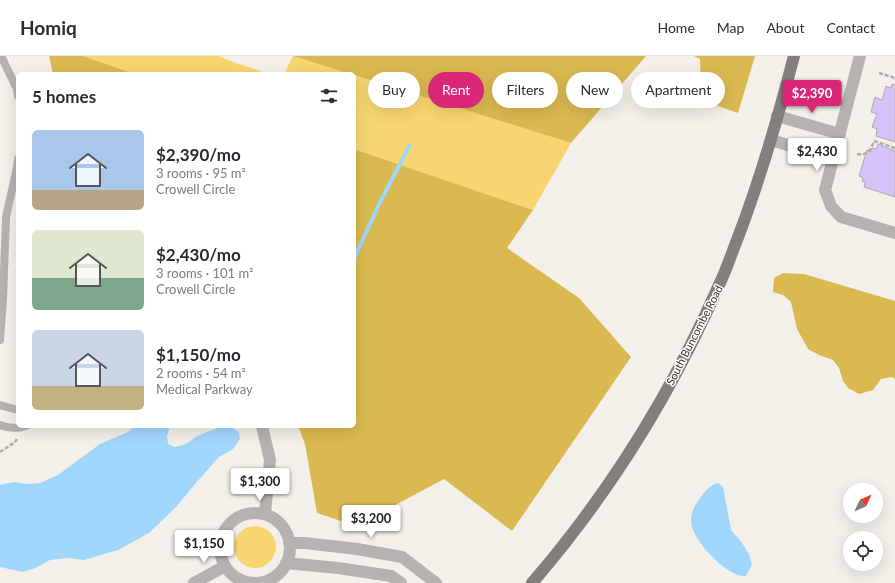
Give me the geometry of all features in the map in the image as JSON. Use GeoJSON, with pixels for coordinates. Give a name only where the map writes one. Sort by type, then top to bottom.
{"type":"FeatureCollection","features":[{"type":"Feature","properties":{"kind":"main road","name":"South Buncombe Road"},"geometry":{"type":"LineString","coordinates":[[532,583],[583,519],[616,472],[649,419],[688,351],[720,284],[749,208],[771,140],[794,56]]}},
{"type":"Feature","properties":{"kind":"street"},"geometry":{"type":"LineString","coordinates":[[860,56],[825,190],[831,206],[841,217],[895,234]]}},
{"type":"Feature","properties":{"kind":"street"},"geometry":{"type":"LineString","coordinates":[[777,116],[840,134]]}},
{"type":"Feature","properties":{"kind":"street"},"geometry":{"type":"LineString","coordinates":[[771,140],[834,159]]}},
{"type":"Feature","properties":{"kind":"street"},"geometry":{"type":"LineString","coordinates":[[262,428],[270,460],[265,514]]}},
{"type":"Feature","properties":{"kind":"street"},"geometry":{"type":"LineString","coordinates":[[253,513],[265,514],[274,518],[286,533],[289,542],[289,553],[286,563],[272,578],[262,582],[241,580],[232,574],[225,566],[221,555],[220,543],[224,531],[231,522],[242,515],[253,513]]}},
{"type":"Feature","properties":{"kind":"street"},"geometry":{"type":"LineString","coordinates":[[289,542],[357,549],[402,557],[436,583]]}},
{"type":"Feature","properties":{"kind":"street"},"geometry":{"type":"LineString","coordinates":[[286,563],[338,568],[392,576],[401,583]]}},
{"type":"Feature","properties":{"kind":"street"},"geometry":{"type":"LineString","coordinates":[[194,583],[225,566]]}},
{"type":"Feature","properties":{"kind":"lane"},"geometry":{"type":"LineString","coordinates":[[1,56],[16,87]]}},
{"type":"Feature","properties":{"kind":"lane"},"geometry":{"type":"LineString","coordinates":[[0,340],[4,299],[6,217],[16,172]]}},
{"type":"Feature","properties":{"kind":"lane"},"geometry":{"type":"LineString","coordinates":[[0,405],[16,409]]}},
{"type":"Feature","properties":{"kind":"lane"},"geometry":{"type":"LineString","coordinates":[[0,425],[16,428]]}},
{"type":"Feature","properties":{"kind":"path"},"geometry":{"type":"LineString","coordinates":[[880,73],[895,78]]}},
{"type":"Feature","properties":{"kind":"path"},"geometry":{"type":"LineString","coordinates":[[857,154],[869,152],[874,141],[895,148]]}},
{"type":"Feature","properties":{"kind":"path"},"geometry":{"type":"LineString","coordinates":[[0,452],[15,442],[18,436]]}},
{"type":"Feature","properties":{"kind":"shaded area"},"geometry":{"type":"Polygon","coordinates":[[[49,56],[83,56],[129,72],[53,72],[49,56]]]}},
{"type":"Feature","properties":{"kind":"shaded area"},"geometry":{"type":"Polygon","coordinates":[[[83,56],[219,56],[263,72],[129,72],[83,56]]]}},
{"type":"Feature","properties":{"kind":"shaded area"},"geometry":{"type":"Polygon","coordinates":[[[293,56],[344,72],[285,72],[293,56]]]}},
{"type":"Feature","properties":{"kind":"shaded area"},"geometry":{"type":"Polygon","coordinates":[[[293,56],[646,56],[623,83],[623,72],[566,72],[566,108],[601,108],[571,143],[459,108],[484,108],[484,72],[428,72],[428,98],[420,96],[420,72],[368,72],[368,79],[356,76],[356,72],[344,72],[293,56]]]}},
{"type":"Feature","properties":{"kind":"shaded area"},"geometry":{"type":"Polygon","coordinates":[[[694,56],[755,56],[738,113],[724,108],[725,108],[725,72],[700,72],[700,59],[694,56]]]}},
{"type":"Feature","properties":{"kind":"shaded area"},"geometry":{"type":"Polygon","coordinates":[[[356,76],[368,79],[368,108],[420,108],[420,96],[428,98],[428,108],[459,108],[571,143],[533,210],[356,150],[356,76]]]}},
{"type":"Feature","properties":{"kind":"shaded area"},"geometry":{"type":"Polygon","coordinates":[[[356,150],[533,210],[507,248],[579,298],[631,357],[512,531],[444,479],[356,526],[317,513],[305,444],[299,428],[356,428],[356,150]]]}},
{"type":"Feature","properties":{"kind":"shaded area"},"geometry":{"type":"Polygon","coordinates":[[[783,273],[804,274],[895,301],[895,379],[892,377],[881,379],[873,390],[859,394],[848,388],[843,381],[839,368],[833,360],[808,349],[797,329],[791,302],[783,295],[773,292],[774,278],[783,273]]]}},
{"type":"Feature","properties":{"kind":"shaded area"},"geometry":{"type":"Polygon","coordinates":[[[251,526],[259,526],[267,529],[273,535],[276,547],[273,559],[267,565],[259,568],[251,568],[243,565],[237,559],[234,551],[234,543],[237,535],[243,529],[251,526]]]}},
{"type":"Feature","properties":{"kind":"water"},"geometry":{"type":"Polygon","coordinates":[[[133,428],[169,428],[167,436],[168,444],[175,447],[186,444],[197,436],[217,428],[232,428],[239,432],[240,439],[233,449],[219,457],[177,506],[149,533],[118,550],[84,560],[67,558],[50,560],[35,568],[23,572],[0,567],[0,485],[14,482],[27,484],[40,483],[58,475],[100,444],[128,432],[133,428]]]}},
{"type":"Feature","properties":{"kind":"water"},"geometry":{"type":"Polygon","coordinates":[[[718,483],[723,487],[731,530],[749,554],[752,565],[746,576],[738,575],[729,571],[720,564],[703,547],[693,529],[691,518],[695,506],[710,487],[718,483]]]}},
{"type":"Feature","properties":{"kind":"building"},"geometry":{"type":"Polygon","coordinates":[[[892,84],[895,85],[895,142],[876,136],[877,129],[872,127],[877,114],[871,112],[875,97],[882,100],[886,86],[891,88],[892,84]]]}},
{"type":"Feature","properties":{"kind":"building"},"geometry":{"type":"Polygon","coordinates":[[[878,144],[895,151],[895,197],[864,187],[865,182],[862,181],[863,178],[859,176],[867,150],[870,152],[872,148],[876,149],[878,144]]]}},
{"type":"Feature","properties":{"kind":"waterway"},"geometry":{"type":"LineString","coordinates":[[356,255],[380,202],[410,145]]}}]}
